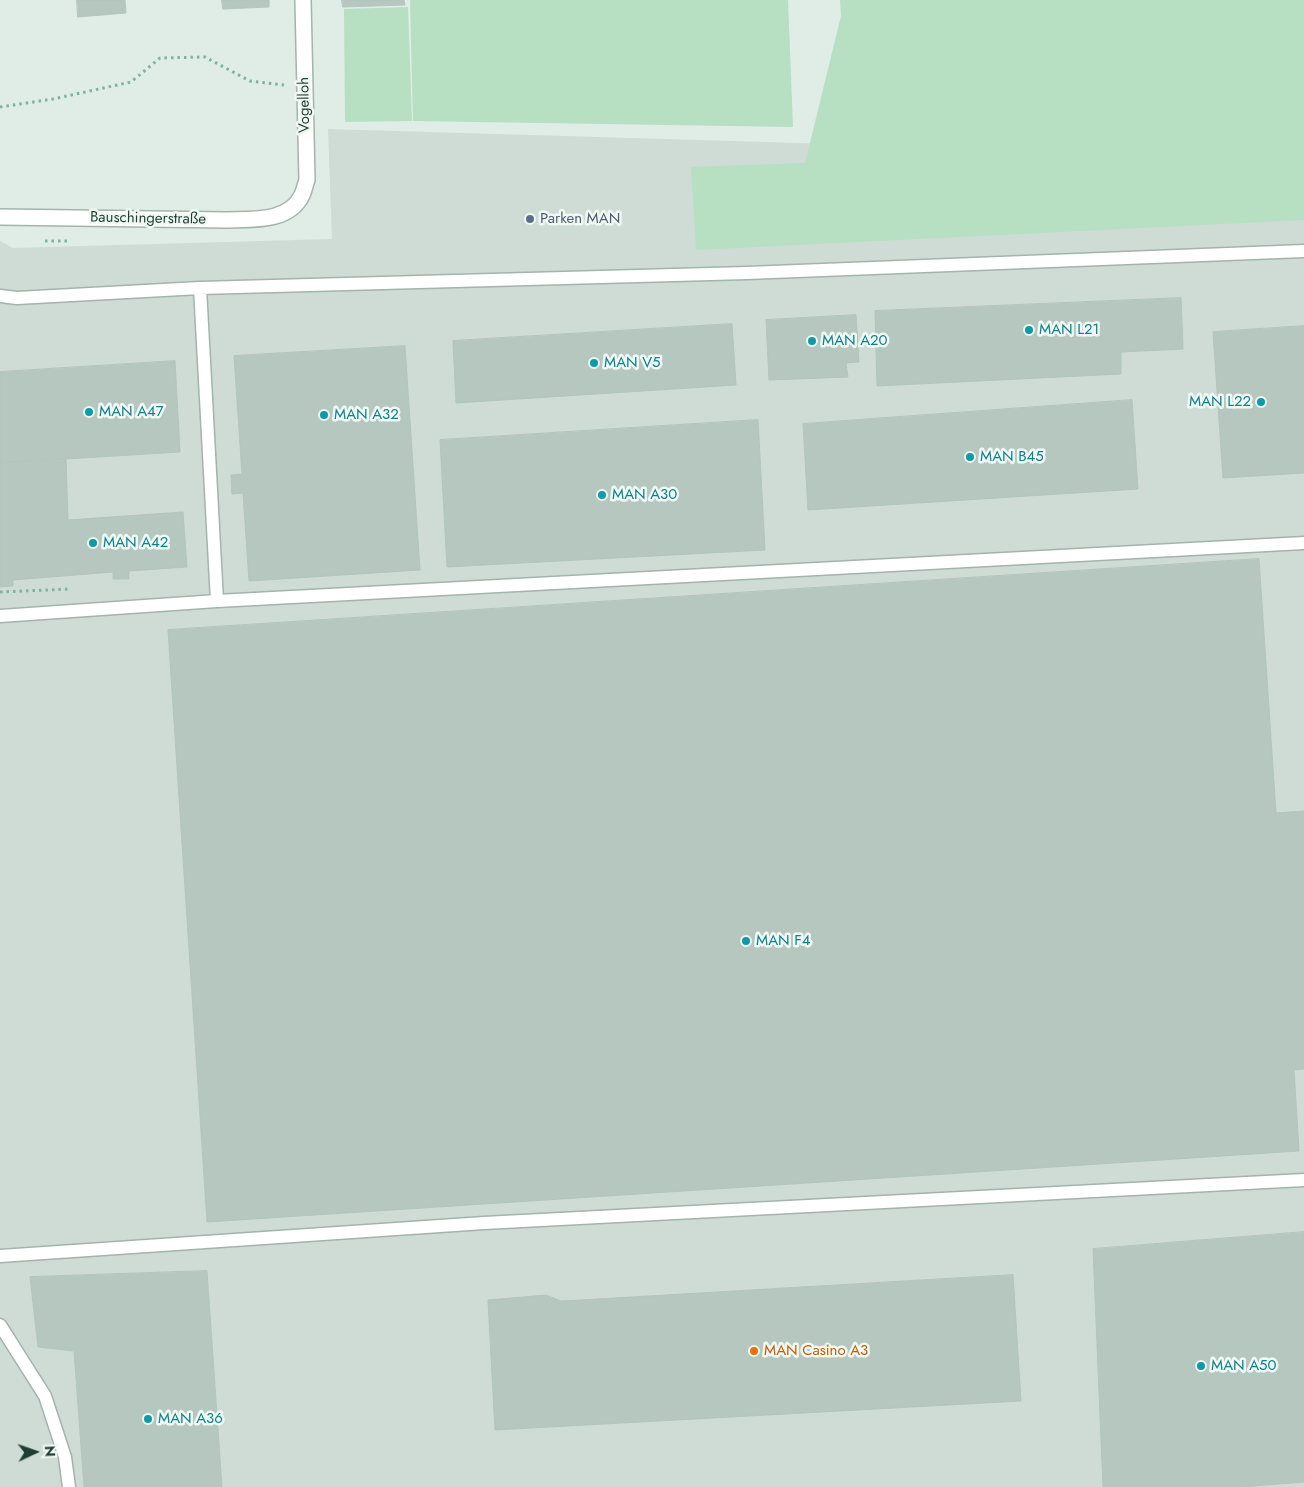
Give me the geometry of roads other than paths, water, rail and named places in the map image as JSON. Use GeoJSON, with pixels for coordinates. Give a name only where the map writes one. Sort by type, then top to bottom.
{"type":"FeatureCollection","features":[{"type":"Feature","properties":{"kind":"street","name":"Vogelloh"},"geometry":{"type":"LineString","coordinates":[[293,207],[302,197],[307,180],[303,0]]}},
{"type":"Feature","properties":{"kind":"street","name":"Bauschingerstraße"},"geometry":{"type":"LineString","coordinates":[[0,217],[263,219],[280,216],[293,207]]}},
{"type":"Feature","properties":{"kind":"lane"},"geometry":{"type":"LineString","coordinates":[[0,296],[17,298],[200,288],[747,274],[1304,251]]}},
{"type":"Feature","properties":{"kind":"lane"},"geometry":{"type":"LineString","coordinates":[[200,288],[217,601]]}},
{"type":"Feature","properties":{"kind":"lane"},"geometry":{"type":"LineString","coordinates":[[0,616],[217,601],[1304,543]]}},
{"type":"Feature","properties":{"kind":"lane"},"geometry":{"type":"LineString","coordinates":[[0,1256],[484,1223],[1304,1180]]}},
{"type":"Feature","properties":{"kind":"lane"},"geometry":{"type":"LineString","coordinates":[[0,1325],[45,1396],[65,1457],[69,1487]]}},
{"type":"Feature","properties":{"kind":"place","name":"Parken MAN"},"geometry":{"type":"Point","coordinates":[530,219]}},
{"type":"Feature","properties":{"kind":"place","name":"MAN L21"},"geometry":{"type":"Point","coordinates":[1029,330]}},
{"type":"Feature","properties":{"kind":"place","name":"MAN A20"},"geometry":{"type":"Point","coordinates":[812,341]}},
{"type":"Feature","properties":{"kind":"place","name":"MAN V5"},"geometry":{"type":"Point","coordinates":[594,363]}},
{"type":"Feature","properties":{"kind":"place","name":"MAN L22"},"geometry":{"type":"Point","coordinates":[1261,402]}},
{"type":"Feature","properties":{"kind":"place","name":"MAN A47"},"geometry":{"type":"Point","coordinates":[89,412]}},
{"type":"Feature","properties":{"kind":"place","name":"MAN A32"},"geometry":{"type":"Point","coordinates":[324,415]}},
{"type":"Feature","properties":{"kind":"place","name":"MAN B45"},"geometry":{"type":"Point","coordinates":[970,457]}},
{"type":"Feature","properties":{"kind":"place","name":"MAN A30"},"geometry":{"type":"Point","coordinates":[602,495]}},
{"type":"Feature","properties":{"kind":"place","name":"MAN A42"},"geometry":{"type":"Point","coordinates":[93,543]}},
{"type":"Feature","properties":{"kind":"place","name":"MAN F4"},"geometry":{"type":"Point","coordinates":[746,941]}},
{"type":"Feature","properties":{"kind":"place","name":"MAN Casino A3"},"geometry":{"type":"Point","coordinates":[754,1351]}},
{"type":"Feature","properties":{"kind":"place","name":"MAN A50"},"geometry":{"type":"Point","coordinates":[1201,1366]}},
{"type":"Feature","properties":{"kind":"place","name":"MAN A36"},"geometry":{"type":"Point","coordinates":[148,1419]}}]}
